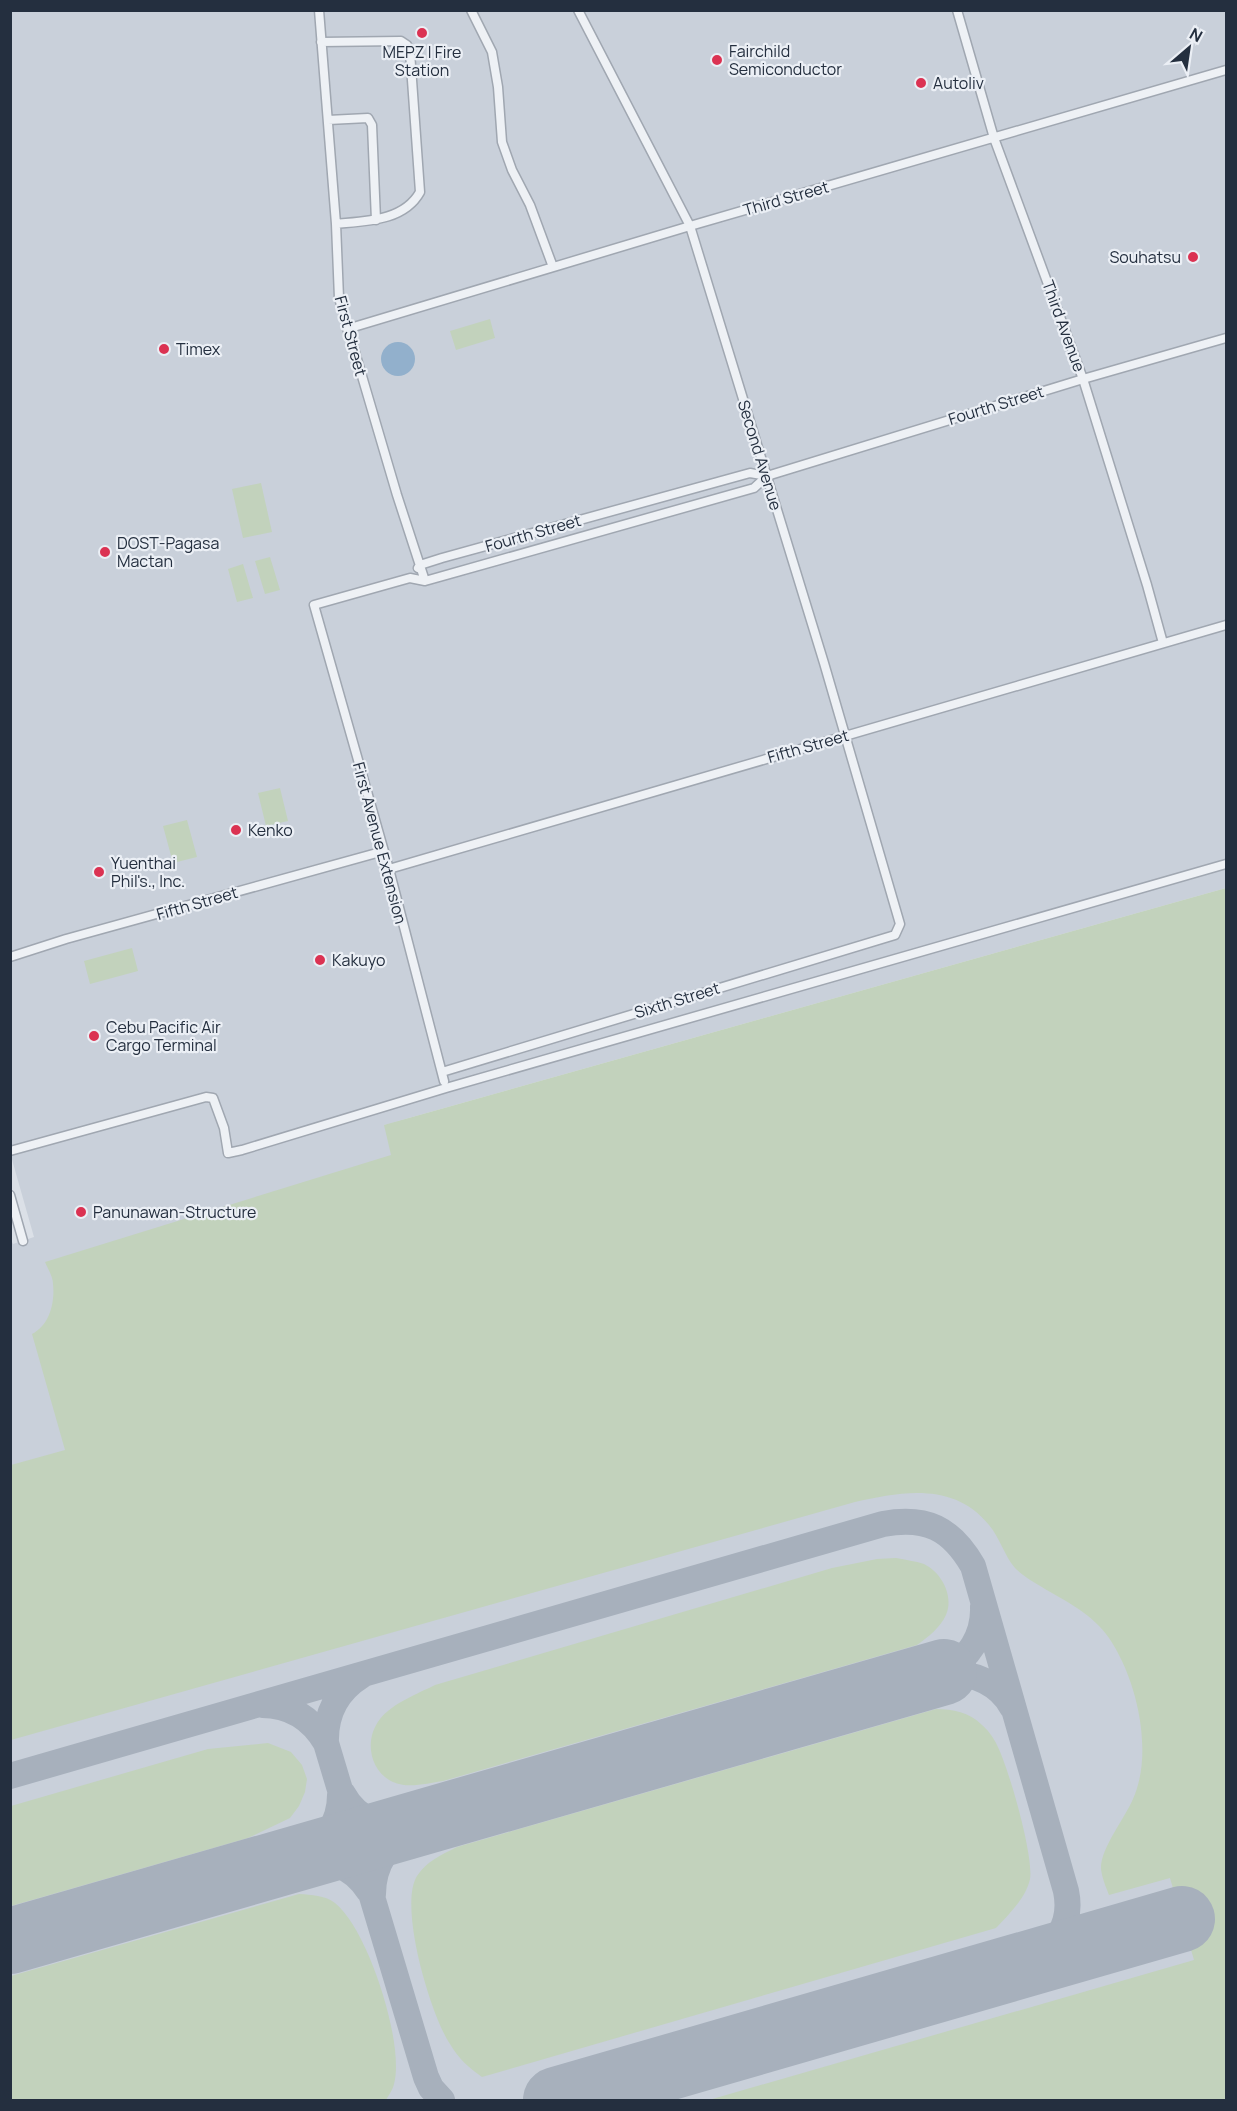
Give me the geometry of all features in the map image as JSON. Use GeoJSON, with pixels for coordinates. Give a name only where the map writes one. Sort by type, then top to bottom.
{"type":"FeatureCollection","features":[{"type":"Feature","properties":{"kind":"street","name":"First Street"},"geometry":{"type":"LineString","coordinates":[[319,10],[336,224],[339,298],[425,581]]}},
{"type":"Feature","properties":{"kind":"street"},"geometry":{"type":"LineString","coordinates":[[471,10],[492,52],[498,87],[502,142],[512,170],[530,205],[553,267]]}},
{"type":"Feature","properties":{"kind":"street","name":"Second Avenue"},"geometry":{"type":"LineString","coordinates":[[578,10],[690,226],[899,917]]}},
{"type":"Feature","properties":{"kind":"street","name":"Third Avenue"},"geometry":{"type":"LineString","coordinates":[[957,10],[994,138],[1083,379],[1163,643]]}},
{"type":"Feature","properties":{"kind":"street"},"geometry":{"type":"LineString","coordinates":[[321,42],[401,41],[411,52],[420,192],[416,200],[398,212],[376,220],[336,224]]}},
{"type":"Feature","properties":{"kind":"street","name":"Third Street"},"geometry":{"type":"LineString","coordinates":[[347,329],[690,226],[1227,70]]}},
{"type":"Feature","properties":{"kind":"street"},"geometry":{"type":"LineString","coordinates":[[328,120],[368,118],[372,125],[376,220]]}},
{"type":"Feature","properties":{"kind":"street","name":"Fourth Street"},"geometry":{"type":"LineString","coordinates":[[314,605],[410,578],[425,581],[754,488],[767,476],[1083,379],[1227,338]]}},
{"type":"Feature","properties":{"kind":"street","name":"Fourth Street"},"geometry":{"type":"LineString","coordinates":[[420,565],[750,473],[767,476]]}},
{"type":"Feature","properties":{"kind":"street"},"geometry":{"type":"LineString","coordinates":[[636,505],[641,520]]}},
{"type":"Feature","properties":{"kind":"street"},"geometry":{"type":"LineString","coordinates":[[578,520],[583,536]]}},
{"type":"Feature","properties":{"kind":"street"},"geometry":{"type":"LineString","coordinates":[[514,538],[519,554]]}},
{"type":"Feature","properties":{"kind":"street"},"geometry":{"type":"LineString","coordinates":[[442,558],[446,574]]}},
{"type":"Feature","properties":{"kind":"street"},"geometry":{"type":"LineString","coordinates":[[410,578],[420,565]]}},
{"type":"Feature","properties":{"kind":"street","name":"First Avenue Extension"},"geometry":{"type":"LineString","coordinates":[[314,605],[389,869],[443,1076]]}},
{"type":"Feature","properties":{"kind":"street","name":"Fifth Street"},"geometry":{"type":"LineString","coordinates":[[389,869],[1227,625]]}},
{"type":"Feature","properties":{"kind":"street","name":"Fifth Street"},"geometry":{"type":"LineString","coordinates":[[10,957],[66,939],[384,851]]}},
{"type":"Feature","properties":{"kind":"street"},"geometry":{"type":"LineString","coordinates":[[10,1151],[206,1097],[213,1098],[224,1128],[228,1153],[242,1150],[457,1085],[1227,864]]}},
{"type":"Feature","properties":{"kind":"street","name":"Sixth Street"},"geometry":{"type":"LineString","coordinates":[[443,1076],[894,935],[898,930],[899,917]]}},
{"type":"Feature","properties":{"kind":"street"},"geometry":{"type":"LineString","coordinates":[[10,1195],[23,1241]]}},
{"type":"Feature","properties":{"kind":"shaded area"},"geometry":{"type":"Polygon","coordinates":[[[11,11],[1226,11],[1226,888],[384,1125],[1226,899],[1226,2100],[11,2100],[10,1238],[13,1244],[34,1237],[11,1156],[11,11]]]}},
{"type":"Feature","properties":{"kind":"green space"},"geometry":{"type":"Polygon","coordinates":[[[490,319],[495,338],[456,350],[450,331],[490,319]]]}},
{"type":"Feature","properties":{"kind":"green space"},"geometry":{"type":"Polygon","coordinates":[[[261,483],[272,532],[243,538],[232,489],[261,483]]]}},
{"type":"Feature","properties":{"kind":"green space"},"geometry":{"type":"Polygon","coordinates":[[[270,557],[280,590],[265,594],[255,561],[270,557]]]}},
{"type":"Feature","properties":{"kind":"green space"},"geometry":{"type":"Polygon","coordinates":[[[243,564],[253,598],[237,602],[228,569],[243,564]]]}},
{"type":"Feature","properties":{"kind":"green space"},"geometry":{"type":"Polygon","coordinates":[[[280,788],[288,821],[266,826],[258,793],[280,788]]]}},
{"type":"Feature","properties":{"kind":"green space"},"geometry":{"type":"Polygon","coordinates":[[[187,820],[197,857],[173,863],[163,826],[187,820]]]}},
{"type":"Feature","properties":{"kind":"green space"},"geometry":{"type":"Polygon","coordinates":[[[1226,888],[1226,2100],[709,2100],[1194,1960],[1170,1878],[1109,1895],[1102,1876],[1104,1852],[1133,1799],[1142,1760],[1139,1716],[1128,1674],[1119,1655],[1103,1630],[1088,1616],[1015,1568],[993,1530],[975,1511],[944,1496],[909,1493],[855,1502],[11,1740],[11,1465],[65,1450],[32,1334],[43,1325],[52,1305],[53,1281],[45,1262],[391,1155],[384,1125],[1226,888]]]}},
{"type":"Feature","properties":{"kind":"green space"},"geometry":{"type":"Polygon","coordinates":[[[132,948],[138,971],[90,984],[84,961],[132,948]]]}},
{"type":"Feature","properties":{"kind":"green space"},"geometry":{"type":"Polygon","coordinates":[[[896,1558],[921,1563],[930,1568],[941,1579],[947,1593],[946,1615],[933,1632],[917,1645],[443,1781],[418,1785],[399,1784],[385,1777],[374,1763],[372,1736],[380,1719],[398,1704],[435,1685],[832,1568],[877,1559],[896,1558]]]}},
{"type":"Feature","properties":{"kind":"green space"},"geometry":{"type":"Polygon","coordinates":[[[936,1709],[966,1714],[988,1731],[1001,1754],[1019,1811],[1028,1851],[1030,1879],[1021,1899],[996,1928],[482,2077],[453,2049],[434,2010],[419,1961],[414,1935],[411,1911],[412,1891],[417,1876],[425,1866],[457,1847],[936,1709]]]}},
{"type":"Feature","properties":{"kind":"green space"},"geometry":{"type":"Polygon","coordinates":[[[268,1743],[291,1752],[302,1765],[307,1779],[299,1806],[290,1818],[248,1838],[11,1906],[11,1806],[208,1749],[268,1743]]]}},
{"type":"Feature","properties":{"kind":"green space"},"geometry":{"type":"Polygon","coordinates":[[[299,1894],[322,1897],[335,1903],[360,1937],[371,1961],[389,2016],[394,2042],[396,2066],[394,2084],[386,2100],[11,2100],[11,1976],[299,1894]]]}},
{"type":"Feature","properties":{"kind":"water"},"geometry":{"type":"Polygon","coordinates":[[[398,342],[410,347],[415,359],[410,371],[398,376],[386,371],[381,359],[386,347],[398,342]]]}},
{"type":"Feature","properties":{"kind":"taxiway"},"geometry":{"type":"LineString","coordinates":[[10,1776],[883,1524],[898,1522],[925,1524],[936,1528],[956,1542],[973,1566],[1066,1891],[1067,1914],[1060,1934],[1045,1951],[1026,1964]]}},
{"type":"Feature","properties":{"kind":"taxiway"},"geometry":{"type":"LineString","coordinates":[[944,1672],[961,1660],[973,1645],[981,1627],[983,1607]]}},
{"type":"Feature","properties":{"kind":"taxiway"},"geometry":{"type":"LineString","coordinates":[[944,1672],[964,1674],[983,1680],[999,1691],[1012,1707]]}},
{"type":"Feature","properties":{"kind":"taxiway"},"geometry":{"type":"LineString","coordinates":[[326,1743],[330,1713],[334,1705],[345,1689],[361,1676]]}},
{"type":"Feature","properties":{"kind":"taxiway"},"geometry":{"type":"LineString","coordinates":[[262,1705],[282,1708],[300,1715],[314,1727],[326,1743],[426,2077],[431,2088],[442,2100]]}},
{"type":"Feature","properties":{"kind":"taxiway"},"geometry":{"type":"LineString","coordinates":[[343,1794],[356,1811],[373,1822],[393,1826],[414,1825]]}},
{"type":"Feature","properties":{"kind":"taxiway"},"geometry":{"type":"LineString","coordinates":[[299,1858],[316,1847],[329,1832],[337,1815],[340,1795]]}},
{"type":"Feature","properties":{"kind":"taxiway"},"geometry":{"type":"LineString","coordinates":[[373,1894],[379,1863],[397,1839],[414,1825]]}},
{"type":"Feature","properties":{"kind":"taxiway"},"geometry":{"type":"LineString","coordinates":[[299,1858],[319,1859],[347,1869],[362,1881],[368,1890]]}},
{"type":"Feature","properties":{"kind":"runway"},"geometry":{"type":"LineString","coordinates":[[10,1941],[944,1672]]}},
{"type":"Feature","properties":{"kind":"runway"},"geometry":{"type":"LineString","coordinates":[[556,2100],[1182,1919]]}},
{"type":"Feature","properties":{"kind":"place","name":"MEPZ I Fire Station"},"geometry":{"type":"Point","coordinates":[422,33]}},
{"type":"Feature","properties":{"kind":"place","name":"Fairchild Semiconductor"},"geometry":{"type":"Point","coordinates":[717,60]}},
{"type":"Feature","properties":{"kind":"place","name":"Autoliv"},"geometry":{"type":"Point","coordinates":[921,83]}},
{"type":"Feature","properties":{"kind":"place","name":"Souhatsu"},"geometry":{"type":"Point","coordinates":[1193,257]}},
{"type":"Feature","properties":{"kind":"place","name":"Timex"},"geometry":{"type":"Point","coordinates":[164,349]}},
{"type":"Feature","properties":{"kind":"place","name":"DOST-Pagasa Mactan"},"geometry":{"type":"Point","coordinates":[105,552]}},
{"type":"Feature","properties":{"kind":"place","name":"Kenko"},"geometry":{"type":"Point","coordinates":[236,830]}},
{"type":"Feature","properties":{"kind":"place","name":"Yuenthai Phil's., Inc."},"geometry":{"type":"Point","coordinates":[99,872]}},
{"type":"Feature","properties":{"kind":"place","name":"Kakuyo"},"geometry":{"type":"Point","coordinates":[320,960]}},
{"type":"Feature","properties":{"kind":"place","name":"Cebu Pacific Air Cargo Terminal"},"geometry":{"type":"Point","coordinates":[94,1036]}},
{"type":"Feature","properties":{"kind":"place","name":"Panunawan-Structure"},"geometry":{"type":"Point","coordinates":[81,1212]}}]}
